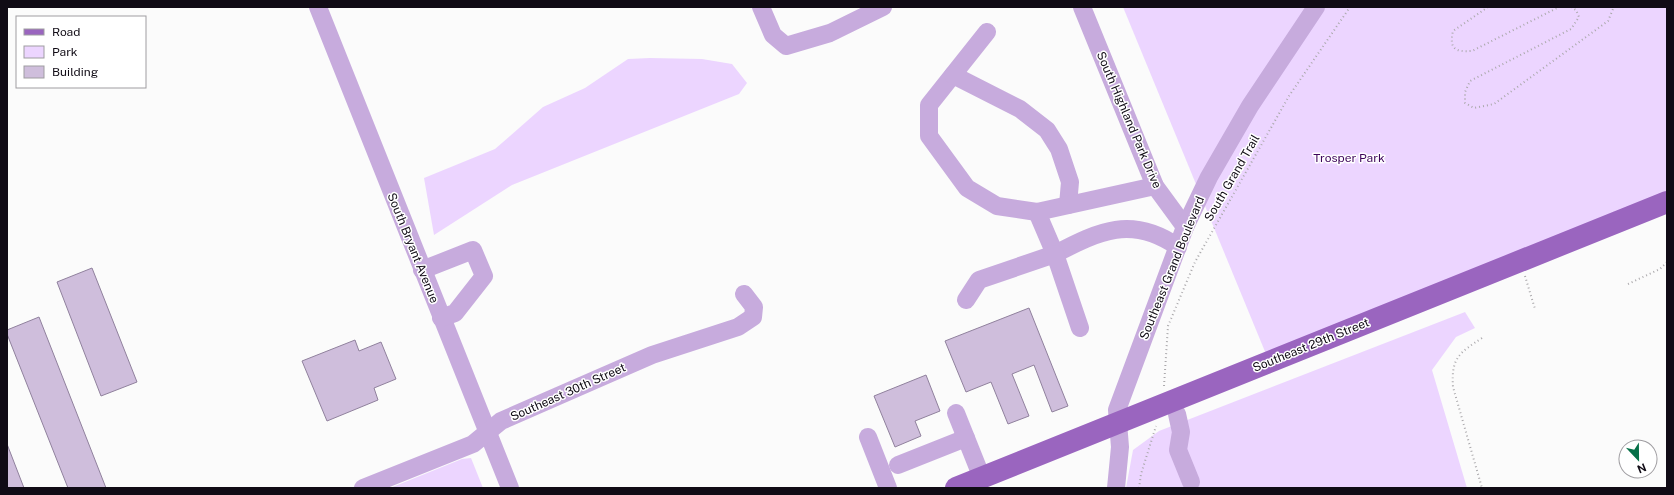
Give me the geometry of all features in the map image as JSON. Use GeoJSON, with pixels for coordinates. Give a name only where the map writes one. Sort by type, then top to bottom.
{"type":"FeatureCollection","features":[{"type":"Feature","properties":{"kind":"main road","name":"Southeast 29th Street"},"geometry":{"type":"LineString","coordinates":[[1166,414],[1666,209]]}},
{"type":"Feature","properties":{"kind":"main road","name":"Southeast 29th Street"},"geometry":{"type":"LineString","coordinates":[[956,488],[987,483],[1118,430],[1166,414],[1524,275],[1666,209]]}},
{"type":"Feature","properties":{"kind":"street","name":"South Bryant Avenue"},"geometry":{"type":"LineString","coordinates":[[318,7],[510,488]]}},
{"type":"Feature","properties":{"kind":"street"},"geometry":{"type":"LineString","coordinates":[[761,7],[773,35],[786,46],[830,33],[875,8]]}},
{"type":"Feature","properties":{"kind":"street","name":"South Highland Park Drive"},"geometry":{"type":"LineString","coordinates":[[1082,7],[1155,186],[1185,227]]}},
{"type":"Feature","properties":{"kind":"street","name":"Southeast Grand Boulevard"},"geometry":{"type":"LineString","coordinates":[[1116,488],[1120,448],[1117,410],[1185,227],[1209,177],[1250,106],[1316,7]]}},
{"type":"Feature","properties":{"kind":"street"},"geometry":{"type":"LineString","coordinates":[[987,32],[929,105],[929,136],[967,188],[997,206],[1037,212],[1155,186]]}},
{"type":"Feature","properties":{"kind":"street"},"geometry":{"type":"LineString","coordinates":[[953,75],[1020,109],[1047,130],[1060,149],[1070,182],[1068,205]]}},
{"type":"Feature","properties":{"kind":"street"},"geometry":{"type":"LineString","coordinates":[[1037,212],[1055,254],[1080,328]]}},
{"type":"Feature","properties":{"kind":"street"},"geometry":{"type":"LineString","coordinates":[[966,300],[979,280],[1055,254],[1083,240],[1110,230],[1134,230],[1157,236],[1178,247]]}},
{"type":"Feature","properties":{"kind":"street"},"geometry":{"type":"LineString","coordinates":[[422,270],[473,250],[484,276],[455,313],[441,318]]}},
{"type":"Feature","properties":{"kind":"street","name":"Southeast 30th Street"},"geometry":{"type":"LineString","coordinates":[[370,487],[473,444],[501,421],[645,358],[738,327],[753,317],[754,307],[744,294]]}},
{"type":"Feature","properties":{"kind":"street"},"geometry":{"type":"LineString","coordinates":[[956,413],[987,483]]}},
{"type":"Feature","properties":{"kind":"street"},"geometry":{"type":"LineString","coordinates":[[1166,414],[1181,432],[1178,450],[1191,482]]}},
{"type":"Feature","properties":{"kind":"street"},"geometry":{"type":"LineString","coordinates":[[868,437],[888,488]]}},
{"type":"Feature","properties":{"kind":"street"},"geometry":{"type":"LineString","coordinates":[[898,465],[966,438]]}},
{"type":"Feature","properties":{"kind":"path","name":"South Grand Trail"},"geometry":{"type":"LineString","coordinates":[[1139,488],[1141,474],[1166,414],[1168,326],[1195,262],[1289,96],[1350,7]]}},
{"type":"Feature","properties":{"kind":"path"},"geometry":{"type":"LineString","coordinates":[[1488,7],[1453,30],[1451,40],[1453,47],[1460,51],[1472,51],[1559,7]]}},
{"type":"Feature","properties":{"kind":"path"},"geometry":{"type":"LineString","coordinates":[[1571,7],[1576,10],[1579,17],[1571,29],[1470,81],[1465,92],[1465,103],[1474,108],[1494,104],[1608,21],[1613,9],[1612,7]]}},
{"type":"Feature","properties":{"kind":"path"},"geometry":{"type":"LineString","coordinates":[[1628,284],[1660,269],[1667,262]]}},
{"type":"Feature","properties":{"kind":"path"},"geometry":{"type":"LineString","coordinates":[[1524,275],[1535,309]]}},
{"type":"Feature","properties":{"kind":"path"},"geometry":{"type":"LineString","coordinates":[[1482,338],[1465,349],[1457,357],[1452,370],[1453,387],[1482,488]]}},
{"type":"Feature","properties":{"kind":"green space","name":"Trosper Park"},"geometry":{"type":"Polygon","coordinates":[[[1123,7],[1667,7],[1667,193],[1266,354],[1123,7]]]}},
{"type":"Feature","properties":{"kind":"green space"},"geometry":{"type":"Polygon","coordinates":[[[628,59],[702,59],[732,64],[747,83],[739,94],[512,185],[434,235],[424,178],[495,149],[543,107],[585,88],[628,59]]]}},
{"type":"Feature","properties":{"kind":"green space"},"geometry":{"type":"Polygon","coordinates":[[[1465,312],[1475,328],[1456,337],[1432,370],[1467,488],[1126,488],[1133,450],[1159,431],[1465,312]]]}},
{"type":"Feature","properties":{"kind":"green space"},"geometry":{"type":"Polygon","coordinates":[[[471,458],[483,488],[390,488],[462,459],[471,458]]]}},
{"type":"Feature","properties":{"kind":"building"},"geometry":{"type":"Polygon","coordinates":[[[92,268],[137,382],[101,396],[57,282],[92,268]]]}},
{"type":"Feature","properties":{"kind":"building"},"geometry":{"type":"Polygon","coordinates":[[[1029,308],[1068,406],[1052,412],[1034,365],[1012,374],[1029,416],[1008,424],[991,382],[966,392],[945,341],[1029,308]]]}},
{"type":"Feature","properties":{"kind":"building"},"geometry":{"type":"Polygon","coordinates":[[[39,317],[106,488],[68,488],[7,334],[7,330],[39,317]]]}},
{"type":"Feature","properties":{"kind":"building"},"geometry":{"type":"Polygon","coordinates":[[[355,340],[359,351],[381,342],[396,379],[374,388],[378,400],[327,421],[302,361],[355,340]]]}},
{"type":"Feature","properties":{"kind":"building"},"geometry":{"type":"Polygon","coordinates":[[[926,375],[940,411],[915,421],[921,436],[895,447],[874,396],[926,375]]]}},
{"type":"Feature","properties":{"kind":"building"},"geometry":{"type":"Polygon","coordinates":[[[7,444],[24,488],[7,488],[7,444]]]}}]}
